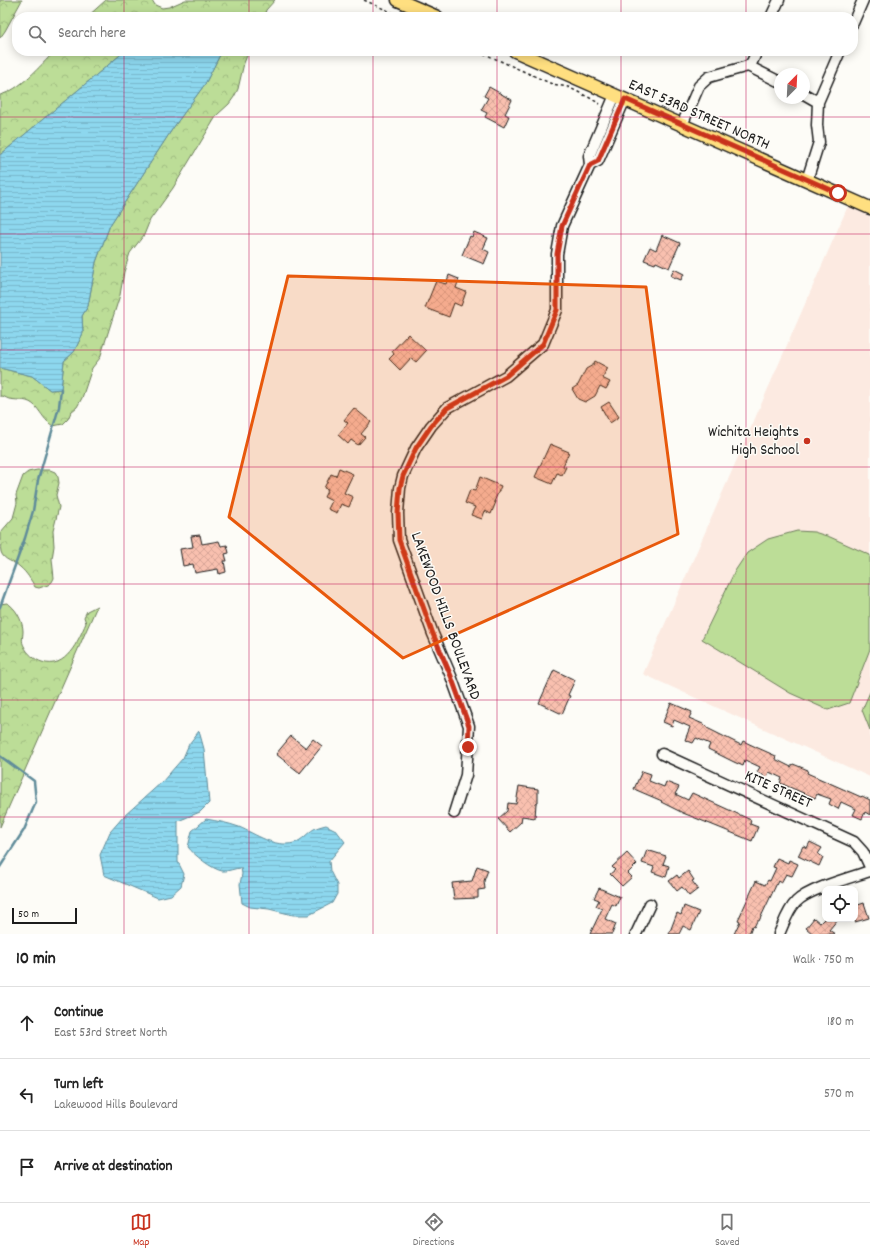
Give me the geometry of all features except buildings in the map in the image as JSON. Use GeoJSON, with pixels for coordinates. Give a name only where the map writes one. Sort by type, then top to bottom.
{"type":"FeatureCollection","features":[{"type":"Feature","properties":{"kind":"main road"},"geometry":{"type":"LineString","coordinates":[[398,0],[426,12]]}},
{"type":"Feature","properties":{"kind":"main road","name":"EAST 53RD STREET NORTH"},"geometry":{"type":"LineString","coordinates":[[526,56],[870,208]]}},
{"type":"Feature","properties":{"kind":"street"},"geometry":{"type":"LineString","coordinates":[[774,12],[779,0]]}},
{"type":"Feature","properties":{"kind":"street"},"geometry":{"type":"LineString","coordinates":[[858,12],[863,0]]}},
{"type":"Feature","properties":{"kind":"street"},"geometry":{"type":"LineString","coordinates":[[682,125],[699,86],[709,77],[748,66],[755,56]]}},
{"type":"Feature","properties":{"kind":"street"},"geometry":{"type":"LineString","coordinates":[[807,180],[819,142],[817,125],[818,102],[838,56]]}},
{"type":"Feature","properties":{"kind":"street"},"geometry":{"type":"LineString","coordinates":[[748,66],[774,79]]}},
{"type":"Feature","properties":{"kind":"street","name":"LAKEWOOD HILLS BOULEVARD"},"geometry":{"type":"LineString","coordinates":[[454,813],[466,775],[469,726],[451,676],[433,634],[399,540],[398,513],[400,488],[403,476],[416,448],[431,426],[447,408],[506,376],[543,344],[557,310],[557,254],[562,226],[590,165],[589,156],[620,97]]}},
{"type":"Feature","properties":{"kind":"street"},"geometry":{"type":"LineString","coordinates":[[810,97],[818,102]]}},
{"type":"Feature","properties":{"kind":"street","name":"KITE STREET"},"geometry":{"type":"LineString","coordinates":[[662,754],[847,838],[854,842],[863,852],[870,867]]}},
{"type":"Feature","properties":{"kind":"street"},"geometry":{"type":"LineString","coordinates":[[779,934],[792,907],[800,898],[870,871]]}},
{"type":"Feature","properties":{"kind":"street"},"geometry":{"type":"LineString","coordinates":[[636,934],[650,904]]}},
{"type":"Feature","properties":{"kind":"path"},"geometry":{"type":"LineString","coordinates":[[364,0],[391,12]]}},
{"type":"Feature","properties":{"kind":"path"},"geometry":{"type":"LineString","coordinates":[[489,56],[552,84],[568,87],[603,106]]}},
{"type":"Feature","properties":{"kind":"highlighted area"},"geometry":{"type":"Polygon","coordinates":[[[288,276],[646,287],[678,534],[403,658],[229,517],[288,276]]]}},
{"type":"Feature","properties":{"kind":"shaded area","name":"Wichita Heights High School"},"geometry":{"type":"Polygon","coordinates":[[[851,199],[870,208],[870,777],[643,674],[851,199]]]}},
{"type":"Feature","properties":{"kind":"green space"},"geometry":{"type":"Polygon","coordinates":[[[0,0],[22,0],[15,12],[12,12],[12,18],[0,38],[0,0]]]}},
{"type":"Feature","properties":{"kind":"green space"},"geometry":{"type":"Polygon","coordinates":[[[106,0],[152,0],[155,5],[162,8],[169,7],[185,0],[275,0],[265,12],[93,12],[106,0]]]}},
{"type":"Feature","properties":{"kind":"green space"},"geometry":{"type":"Polygon","coordinates":[[[50,56],[119,56],[0,155],[0,95],[15,88],[50,56]]]}},
{"type":"Feature","properties":{"kind":"green space"},"geometry":{"type":"Polygon","coordinates":[[[219,56],[247,56],[238,89],[234,97],[217,115],[173,188],[150,220],[144,235],[130,253],[124,272],[120,295],[100,358],[92,368],[82,398],[77,407],[71,412],[68,419],[63,424],[53,426],[30,402],[0,396],[0,368],[32,376],[50,390],[61,389],[64,361],[74,352],[83,333],[82,316],[88,306],[96,262],[110,225],[173,128],[205,84],[219,56]]]}},
{"type":"Feature","properties":{"kind":"green space"},"geometry":{"type":"Polygon","coordinates":[[[50,470],[55,472],[59,483],[56,495],[59,507],[53,531],[54,546],[52,559],[54,578],[48,585],[39,588],[35,587],[27,574],[20,567],[2,555],[0,540],[0,533],[13,518],[17,503],[16,495],[23,476],[28,472],[50,470]]]}},
{"type":"Feature","properties":{"kind":"green space"},"geometry":{"type":"Polygon","coordinates":[[[797,531],[814,532],[830,537],[870,555],[870,649],[849,703],[828,710],[790,693],[702,639],[735,571],[747,553],[768,539],[797,531]]]}},
{"type":"Feature","properties":{"kind":"green space"},"geometry":{"type":"Polygon","coordinates":[[[7,603],[16,611],[20,619],[23,627],[22,639],[27,651],[37,660],[50,663],[58,662],[70,652],[86,623],[84,617],[87,611],[97,606],[0,827],[0,604],[7,603]]]}},
{"type":"Feature","properties":{"kind":"green space"},"geometry":{"type":"Polygon","coordinates":[[[870,692],[870,730],[862,710],[870,692]]]}},
{"type":"Feature","properties":{"kind":"water"},"geometry":{"type":"Polygon","coordinates":[[[119,56],[219,56],[205,84],[173,128],[110,225],[96,262],[88,306],[82,316],[83,333],[74,352],[64,361],[61,389],[50,390],[32,376],[0,368],[0,155],[119,56]]]}},
{"type":"Feature","properties":{"kind":"water"},"geometry":{"type":"Polygon","coordinates":[[[199,731],[204,749],[209,803],[200,812],[178,821],[178,862],[184,874],[181,886],[171,895],[158,898],[104,875],[100,855],[110,832],[124,816],[162,782],[183,758],[189,744],[199,731]]]}},
{"type":"Feature","properties":{"kind":"water"},"geometry":{"type":"Polygon","coordinates":[[[206,819],[235,826],[265,840],[279,844],[294,843],[314,829],[326,825],[336,830],[345,842],[329,861],[330,871],[337,885],[337,894],[332,903],[309,915],[293,915],[269,909],[250,907],[242,903],[240,884],[242,874],[241,868],[224,871],[218,870],[194,854],[188,847],[192,831],[206,819]]]}},
{"type":"Feature","properties":{"kind":"waterway"},"geometry":{"type":"LineString","coordinates":[[0,607],[25,538],[33,511],[38,480],[59,407],[61,389]]}},
{"type":"Feature","properties":{"kind":"waterway"},"geometry":{"type":"LineString","coordinates":[[0,756],[34,781],[36,802],[24,830],[0,867]]}},
{"type":"Feature","properties":{"kind":"place","name":"Wichita Heights High School"},"geometry":{"type":"Point","coordinates":[807,441]}},
{"type":"Feature","properties":{"kind":"route"},"geometry":{"type":"LineString","coordinates":[[468,747],[469,726],[451,676],[433,634],[399,540],[398,513],[400,488],[403,476],[416,448],[431,426],[447,408],[506,376],[543,344],[557,310],[557,254],[562,226],[590,165],[598,161],[625,99],[838,193]]}}]}
